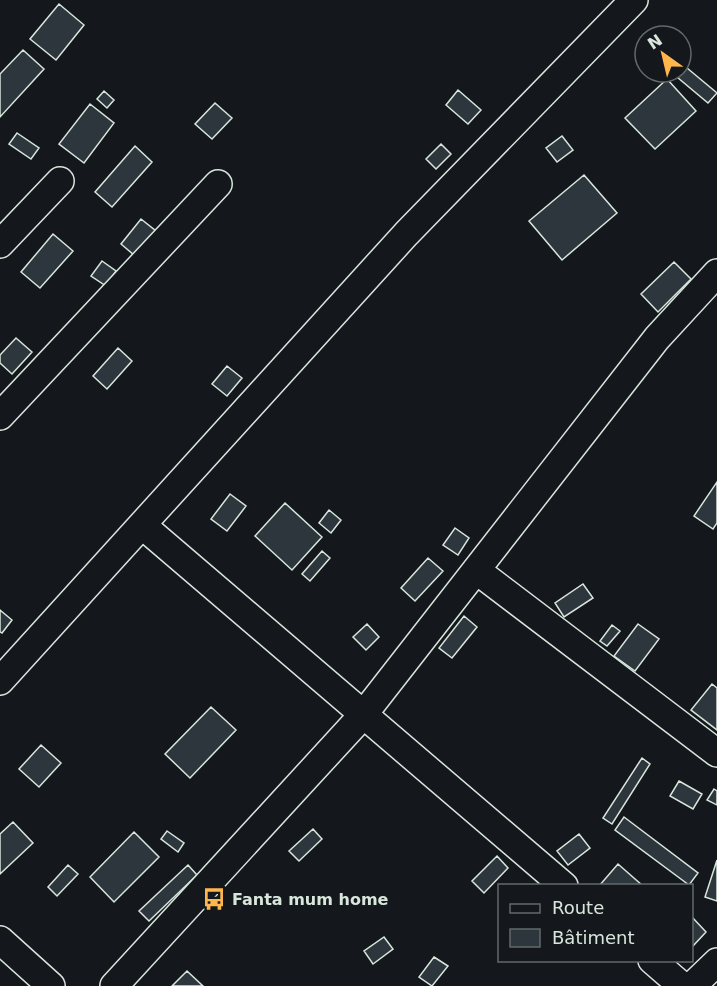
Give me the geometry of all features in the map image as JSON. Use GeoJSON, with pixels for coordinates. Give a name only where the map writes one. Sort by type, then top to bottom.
{"type":"FeatureCollection","features":[{"type":"Feature","properties":{"kind":"street"},"geometry":{"type":"LineString","coordinates":[[0,681],[406,234],[634,0]]}},
{"type":"Feature","properties":{"kind":"street"},"geometry":{"type":"LineString","coordinates":[[0,244],[60,181]]}},
{"type":"Feature","properties":{"kind":"street"},"geometry":{"type":"LineString","coordinates":[[0,417],[218,184]]}},
{"type":"Feature","properties":{"kind":"street"},"geometry":{"type":"LineString","coordinates":[[114,986],[363,715],[657,338],[717,273]]}},
{"type":"Feature","properties":{"kind":"street"},"geometry":{"type":"LineString","coordinates":[[141,525],[563,884]]}},
{"type":"Feature","properties":{"kind":"street"},"geometry":{"type":"LineString","coordinates":[[476,570],[717,753]]}},
{"type":"Feature","properties":{"kind":"street"},"geometry":{"type":"LineString","coordinates":[[0,940],[51,986]]}},
{"type":"Feature","properties":{"kind":"street"},"geometry":{"type":"LineString","coordinates":[[654,962],[682,986]]}},
{"type":"Feature","properties":{"kind":"street"},"geometry":{"type":"LineString","coordinates":[[692,986],[717,962]]}},
{"type":"Feature","properties":{"kind":"building"},"geometry":{"type":"Polygon","coordinates":[[[59,4],[84,25],[56,60],[30,39],[59,4]]]}},
{"type":"Feature","properties":{"kind":"building"},"geometry":{"type":"Polygon","coordinates":[[[23,50],[44,69],[0,117],[0,74],[23,50]]]}},
{"type":"Feature","properties":{"kind":"building"},"geometry":{"type":"Polygon","coordinates":[[[693,73],[717,93],[708,103],[685,84],[693,84],[693,73]]]}},
{"type":"Feature","properties":{"kind":"building"},"geometry":{"type":"Polygon","coordinates":[[[662,84],[672,84],[696,111],[655,149],[625,118],[662,84]]]}},
{"type":"Feature","properties":{"kind":"building"},"geometry":{"type":"Polygon","coordinates":[[[458,90],[481,110],[468,124],[446,105],[458,90]]]}},
{"type":"Feature","properties":{"kind":"building"},"geometry":{"type":"Polygon","coordinates":[[[104,91],[114,100],[107,108],[97,99],[104,91]]]}},
{"type":"Feature","properties":{"kind":"building"},"geometry":{"type":"Polygon","coordinates":[[[215,103],[232,118],[212,139],[195,124],[215,103]]]}},
{"type":"Feature","properties":{"kind":"building"},"geometry":{"type":"Polygon","coordinates":[[[90,104],[114,123],[84,163],[59,144],[90,104]]]}},
{"type":"Feature","properties":{"kind":"building"},"geometry":{"type":"Polygon","coordinates":[[[17,133],[39,148],[31,159],[9,144],[17,133]]]}},
{"type":"Feature","properties":{"kind":"building"},"geometry":{"type":"Polygon","coordinates":[[[562,136],[573,150],[557,162],[546,148],[562,136]]]}},
{"type":"Feature","properties":{"kind":"building"},"geometry":{"type":"Polygon","coordinates":[[[441,144],[451,154],[436,169],[426,159],[441,144]]]}},
{"type":"Feature","properties":{"kind":"building"},"geometry":{"type":"Polygon","coordinates":[[[135,146],[152,162],[112,207],[95,192],[135,146]]]}},
{"type":"Feature","properties":{"kind":"building"},"geometry":{"type":"Polygon","coordinates":[[[584,175],[617,213],[562,260],[529,221],[584,175]]]}},
{"type":"Feature","properties":{"kind":"building"},"geometry":{"type":"Polygon","coordinates":[[[141,219],[161,235],[141,261],[121,244],[141,219]]]}},
{"type":"Feature","properties":{"kind":"building"},"geometry":{"type":"Polygon","coordinates":[[[53,234],[73,251],[40,288],[21,272],[53,234]]]}},
{"type":"Feature","properties":{"kind":"building"},"geometry":{"type":"Polygon","coordinates":[[[102,261],[116,271],[106,286],[91,276],[102,261]]]}},
{"type":"Feature","properties":{"kind":"building"},"geometry":{"type":"Polygon","coordinates":[[[674,262],[691,279],[658,312],[641,294],[674,262]]]}},
{"type":"Feature","properties":{"kind":"building"},"geometry":{"type":"Polygon","coordinates":[[[16,338],[32,352],[12,374],[0,363],[0,355],[16,338]]]}},
{"type":"Feature","properties":{"kind":"building"},"geometry":{"type":"Polygon","coordinates":[[[118,348],[132,361],[107,389],[93,376],[118,348]]]}},
{"type":"Feature","properties":{"kind":"building"},"geometry":{"type":"Polygon","coordinates":[[[227,366],[242,378],[227,396],[212,384],[227,366]]]}},
{"type":"Feature","properties":{"kind":"building"},"geometry":{"type":"Polygon","coordinates":[[[717,482],[717,523],[713,529],[694,516],[717,482]]]}},
{"type":"Feature","properties":{"kind":"building"},"geometry":{"type":"Polygon","coordinates":[[[230,494],[246,506],[227,531],[211,519],[230,494]]]}},
{"type":"Feature","properties":{"kind":"building"},"geometry":{"type":"Polygon","coordinates":[[[285,503],[322,537],[292,570],[255,536],[285,503]]]}},
{"type":"Feature","properties":{"kind":"building"},"geometry":{"type":"Polygon","coordinates":[[[329,510],[341,520],[331,533],[319,523],[329,510]]]}},
{"type":"Feature","properties":{"kind":"building"},"geometry":{"type":"Polygon","coordinates":[[[455,528],[469,538],[458,555],[443,545],[455,528]]]}},
{"type":"Feature","properties":{"kind":"building"},"geometry":{"type":"Polygon","coordinates":[[[322,551],[330,558],[310,581],[302,574],[322,551]]]}},
{"type":"Feature","properties":{"kind":"building"},"geometry":{"type":"Polygon","coordinates":[[[428,558],[443,571],[415,601],[401,588],[428,558]]]}},
{"type":"Feature","properties":{"kind":"building"},"geometry":{"type":"Polygon","coordinates":[[[583,584],[593,598],[564,617],[555,603],[583,584]]]}},
{"type":"Feature","properties":{"kind":"building"},"geometry":{"type":"Polygon","coordinates":[[[0,610],[12,620],[2,633],[0,632],[0,610]]]}},
{"type":"Feature","properties":{"kind":"building"},"geometry":{"type":"Polygon","coordinates":[[[464,616],[477,627],[452,658],[439,648],[464,616]]]}},
{"type":"Feature","properties":{"kind":"building"},"geometry":{"type":"Polygon","coordinates":[[[367,624],[379,637],[366,650],[353,637],[367,624]]]}},
{"type":"Feature","properties":{"kind":"building"},"geometry":{"type":"Polygon","coordinates":[[[638,624],[659,639],[635,671],[614,656],[638,624]]]}},
{"type":"Feature","properties":{"kind":"building"},"geometry":{"type":"Polygon","coordinates":[[[612,625],[620,631],[607,646],[600,641],[612,625]]]}},
{"type":"Feature","properties":{"kind":"building"},"geometry":{"type":"Polygon","coordinates":[[[712,684],[717,688],[717,730],[691,710],[712,684]]]}},
{"type":"Feature","properties":{"kind":"building"},"geometry":{"type":"Polygon","coordinates":[[[211,707],[236,730],[190,778],[165,754],[211,707]]]}},
{"type":"Feature","properties":{"kind":"building"},"geometry":{"type":"Polygon","coordinates":[[[41,745],[61,763],[39,787],[19,769],[41,745]]]}},
{"type":"Feature","properties":{"kind":"building"},"geometry":{"type":"Polygon","coordinates":[[[642,758],[650,764],[612,824],[603,818],[642,758]]]}},
{"type":"Feature","properties":{"kind":"building"},"geometry":{"type":"Polygon","coordinates":[[[679,781],[702,794],[693,809],[670,796],[679,781]]]}},
{"type":"Feature","properties":{"kind":"building"},"geometry":{"type":"Polygon","coordinates":[[[714,789],[717,791],[717,805],[707,800],[714,789]]]}},
{"type":"Feature","properties":{"kind":"building"},"geometry":{"type":"Polygon","coordinates":[[[624,817],[698,873],[688,884],[615,830],[624,817]]]}},
{"type":"Feature","properties":{"kind":"building"},"geometry":{"type":"Polygon","coordinates":[[[13,822],[33,843],[0,874],[0,834],[13,822]]]}},
{"type":"Feature","properties":{"kind":"building"},"geometry":{"type":"Polygon","coordinates":[[[313,829],[322,839],[299,861],[289,851],[313,829]]]}},
{"type":"Feature","properties":{"kind":"building"},"geometry":{"type":"Polygon","coordinates":[[[167,831],[184,843],[178,852],[161,839],[167,831]]]}},
{"type":"Feature","properties":{"kind":"building"},"geometry":{"type":"Polygon","coordinates":[[[134,832],[159,857],[114,902],[90,877],[134,832]]]}},
{"type":"Feature","properties":{"kind":"building"},"geometry":{"type":"Polygon","coordinates":[[[579,834],[590,848],[568,865],[557,851],[579,834]]]}},
{"type":"Feature","properties":{"kind":"building"},"geometry":{"type":"Polygon","coordinates":[[[497,856],[508,868],[484,893],[472,881],[497,856]]]}},
{"type":"Feature","properties":{"kind":"building"},"geometry":{"type":"Polygon","coordinates":[[[717,860],[717,901],[705,897],[717,860]]]}},
{"type":"Feature","properties":{"kind":"building"},"geometry":{"type":"Polygon","coordinates":[[[618,864],[641,884],[601,884],[618,864]]]}},
{"type":"Feature","properties":{"kind":"building"},"geometry":{"type":"Polygon","coordinates":[[[68,865],[78,874],[57,896],[48,887],[68,865]]]}},
{"type":"Feature","properties":{"kind":"building"},"geometry":{"type":"Polygon","coordinates":[[[188,865],[197,875],[149,921],[139,911],[188,865]]]}},
{"type":"Feature","properties":{"kind":"building"},"geometry":{"type":"Polygon","coordinates":[[[693,918],[706,932],[693,946],[693,918]]]}},
{"type":"Feature","properties":{"kind":"building"},"geometry":{"type":"Polygon","coordinates":[[[384,937],[393,949],[373,964],[364,951],[384,937]]]}},
{"type":"Feature","properties":{"kind":"building"},"geometry":{"type":"Polygon","coordinates":[[[434,957],[448,966],[432,986],[419,977],[434,957]]]}},
{"type":"Feature","properties":{"kind":"building"},"geometry":{"type":"Polygon","coordinates":[[[187,971],[203,986],[172,986],[187,971]]]}},
{"type":"Feature","properties":{"kind":"place","name":"Fanta mum home"},"geometry":{"type":"Point","coordinates":[214,899]}}]}
